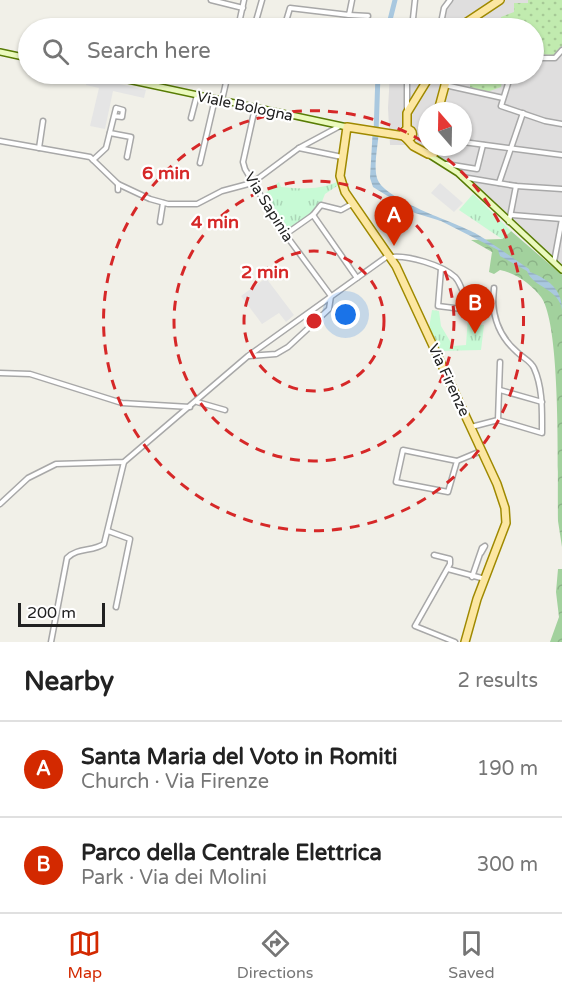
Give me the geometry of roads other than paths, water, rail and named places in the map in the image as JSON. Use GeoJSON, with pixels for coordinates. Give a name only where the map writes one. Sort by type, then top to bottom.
{"type":"FeatureCollection","features":[{"type":"Feature","properties":{"kind":"main road"},"geometry":{"type":"LineString","coordinates":[[471,18],[500,0]]}},
{"type":"Feature","properties":{"kind":"main road"},"geometry":{"type":"LineString","coordinates":[[0,52],[18,56]]}},
{"type":"Feature","properties":{"kind":"main road","name":"Viale Bologna"},"geometry":{"type":"LineString","coordinates":[[146,84],[344,127],[407,133]]}},
{"type":"Feature","properties":{"kind":"main road"},"geometry":{"type":"LineString","coordinates":[[418,147],[413,146],[407,133],[407,115],[425,84]]}},
{"type":"Feature","properties":{"kind":"main road"},"geometry":{"type":"LineString","coordinates":[[440,102],[444,85]]}},
{"type":"Feature","properties":{"kind":"main road","name":"Via Firenze"},"geometry":{"type":"LineString","coordinates":[[344,127],[340,182],[352,203],[390,256],[471,427],[506,508],[506,523],[498,548],[479,580],[465,642]]}},
{"type":"Feature","properties":{"kind":"main road"},"geometry":{"type":"LineString","coordinates":[[437,156],[442,163],[462,177],[558,266]]}},
{"type":"Feature","properties":{"kind":"street"},"geometry":{"type":"LineString","coordinates":[[211,0],[243,8]]}},
{"type":"Feature","properties":{"kind":"street"},"geometry":{"type":"LineString","coordinates":[[240,18],[244,0]]}},
{"type":"Feature","properties":{"kind":"street"},"geometry":{"type":"LineString","coordinates":[[256,18],[261,0]]}},
{"type":"Feature","properties":{"kind":"street"},"geometry":{"type":"LineString","coordinates":[[349,15],[352,0]]}},
{"type":"Feature","properties":{"kind":"street"},"geometry":{"type":"LineString","coordinates":[[413,18],[416,0]]}},
{"type":"Feature","properties":{"kind":"street"},"geometry":{"type":"LineString","coordinates":[[442,18],[444,8],[450,0]]}},
{"type":"Feature","properties":{"kind":"street"},"geometry":{"type":"LineString","coordinates":[[287,18],[290,8],[369,16]]}},
{"type":"Feature","properties":{"kind":"street"},"geometry":{"type":"LineString","coordinates":[[544,58],[555,58],[562,50]]}},
{"type":"Feature","properties":{"kind":"street"},"geometry":{"type":"LineString","coordinates":[[222,101],[226,84]]}},
{"type":"Feature","properties":{"kind":"street"},"geometry":{"type":"LineString","coordinates":[[407,84],[407,115]]}},
{"type":"Feature","properties":{"kind":"street"},"geometry":{"type":"LineString","coordinates":[[508,84],[501,106],[562,124]]}},
{"type":"Feature","properties":{"kind":"street"},"geometry":{"type":"LineString","coordinates":[[444,85],[503,98]]}},
{"type":"Feature","properties":{"kind":"street"},"geometry":{"type":"LineString","coordinates":[[191,118],[197,95]]}},
{"type":"Feature","properties":{"kind":"street"},"geometry":{"type":"LineString","coordinates":[[201,163],[215,99]]}},
{"type":"Feature","properties":{"kind":"street","name":"Via Sapinia"},"geometry":{"type":"LineString","coordinates":[[255,108],[243,162],[252,183],[331,296]]}},
{"type":"Feature","properties":{"kind":"street"},"geometry":{"type":"LineString","coordinates":[[499,183],[524,113]]}},
{"type":"Feature","properties":{"kind":"street"},"geometry":{"type":"LineString","coordinates":[[93,160],[106,148],[114,116]]}},
{"type":"Feature","properties":{"kind":"street"},"geometry":{"type":"LineString","coordinates":[[39,148],[43,121]]}},
{"type":"Feature","properties":{"kind":"street"},"geometry":{"type":"LineString","coordinates":[[0,141],[93,160],[118,184],[163,203],[197,204],[222,192],[252,183],[299,148],[344,127]]}},
{"type":"Feature","properties":{"kind":"street"},"geometry":{"type":"LineString","coordinates":[[110,133],[131,137],[127,157]]}},
{"type":"Feature","properties":{"kind":"street"},"geometry":{"type":"LineString","coordinates":[[472,143],[562,155]]}},
{"type":"Feature","properties":{"kind":"street"},"geometry":{"type":"LineString","coordinates":[[442,163],[477,169],[483,145]]}},
{"type":"Feature","properties":{"kind":"street"},"geometry":{"type":"LineString","coordinates":[[299,148],[343,157]]}},
{"type":"Feature","properties":{"kind":"street"},"geometry":{"type":"LineString","coordinates":[[462,177],[516,186],[562,189]]}},
{"type":"Feature","properties":{"kind":"street"},"geometry":{"type":"LineString","coordinates":[[118,184],[118,190]]}},
{"type":"Feature","properties":{"kind":"street"},"geometry":{"type":"LineString","coordinates":[[509,222],[516,186]]}},
{"type":"Feature","properties":{"kind":"street"},"geometry":{"type":"LineString","coordinates":[[160,222],[163,203]]}},
{"type":"Feature","properties":{"kind":"street"},"geometry":{"type":"LineString","coordinates":[[286,234],[313,215],[321,205],[341,210],[352,203]]}},
{"type":"Feature","properties":{"kind":"street"},"geometry":{"type":"LineString","coordinates":[[313,215],[357,278]]}},
{"type":"Feature","properties":{"kind":"street"},"geometry":{"type":"LineString","coordinates":[[512,215],[562,219],[558,266]]}},
{"type":"Feature","properties":{"kind":"street"},"geometry":{"type":"LineString","coordinates":[[51,642],[67,558],[77,550],[97,549],[104,544],[124,462],[248,356],[390,256],[401,256],[441,269],[454,276],[468,298],[493,302]]}},
{"type":"Feature","properties":{"kind":"street"},"geometry":{"type":"LineString","coordinates":[[441,269],[438,306],[462,309]]}},
{"type":"Feature","properties":{"kind":"street"},"geometry":{"type":"LineString","coordinates":[[471,427],[498,420],[542,433],[542,402],[533,366],[512,348],[501,332],[495,320],[494,288]]}},
{"type":"Feature","properties":{"kind":"street"},"geometry":{"type":"LineString","coordinates":[[248,356],[276,354],[288,347],[329,309],[331,296]]}},
{"type":"Feature","properties":{"kind":"street"},"geometry":{"type":"LineString","coordinates":[[498,420],[500,362]]}},
{"type":"Feature","properties":{"kind":"street"},"geometry":{"type":"LineString","coordinates":[[0,373],[30,374],[122,403],[190,407]]}},
{"type":"Feature","properties":{"kind":"street"},"geometry":{"type":"LineString","coordinates":[[500,390],[542,402]]}},
{"type":"Feature","properties":{"kind":"street"},"geometry":{"type":"LineString","coordinates":[[196,402],[225,410]]}},
{"type":"Feature","properties":{"kind":"street"},"geometry":{"type":"LineString","coordinates":[[458,461],[448,492],[396,482],[403,450],[458,461],[481,451]]}},
{"type":"Feature","properties":{"kind":"street"},"geometry":{"type":"LineString","coordinates":[[0,504],[28,478],[56,464],[124,462]]}},
{"type":"Feature","properties":{"kind":"street"},"geometry":{"type":"LineString","coordinates":[[108,531],[130,539],[116,607]]}},
{"type":"Feature","properties":{"kind":"street"},"geometry":{"type":"LineString","coordinates":[[448,569],[479,580],[481,553],[486,548],[498,548]]}},
{"type":"Feature","properties":{"kind":"street"},"geometry":{"type":"LineString","coordinates":[[434,555],[450,559],[448,569],[415,626],[455,642]]}},
{"type":"Feature","properties":{"kind":"water"},"geometry":{"type":"Polygon","coordinates":[[[373,126],[379,127],[376,172],[382,186],[405,202],[475,233],[529,269],[530,272],[543,278],[560,296],[562,310],[560,303],[551,292],[530,277],[527,271],[500,256],[498,250],[441,221],[415,213],[373,187],[370,178],[373,126]]]}},
{"type":"Feature","properties":{"kind":"waterway"},"geometry":{"type":"LineString","coordinates":[[390,18],[395,0]]}},
{"type":"Feature","properties":{"kind":"waterway"},"geometry":{"type":"LineString","coordinates":[[376,134],[378,84]]}},
{"type":"Feature","properties":{"kind":"place","name":"Santa Maria del Voto in Romiti"},"geometry":{"type":"Point","coordinates":[394,246]}},
{"type":"Feature","properties":{"kind":"place","name":"Parco della Centrale Elettrica"},"geometry":{"type":"Point","coordinates":[475,334]}}]}
